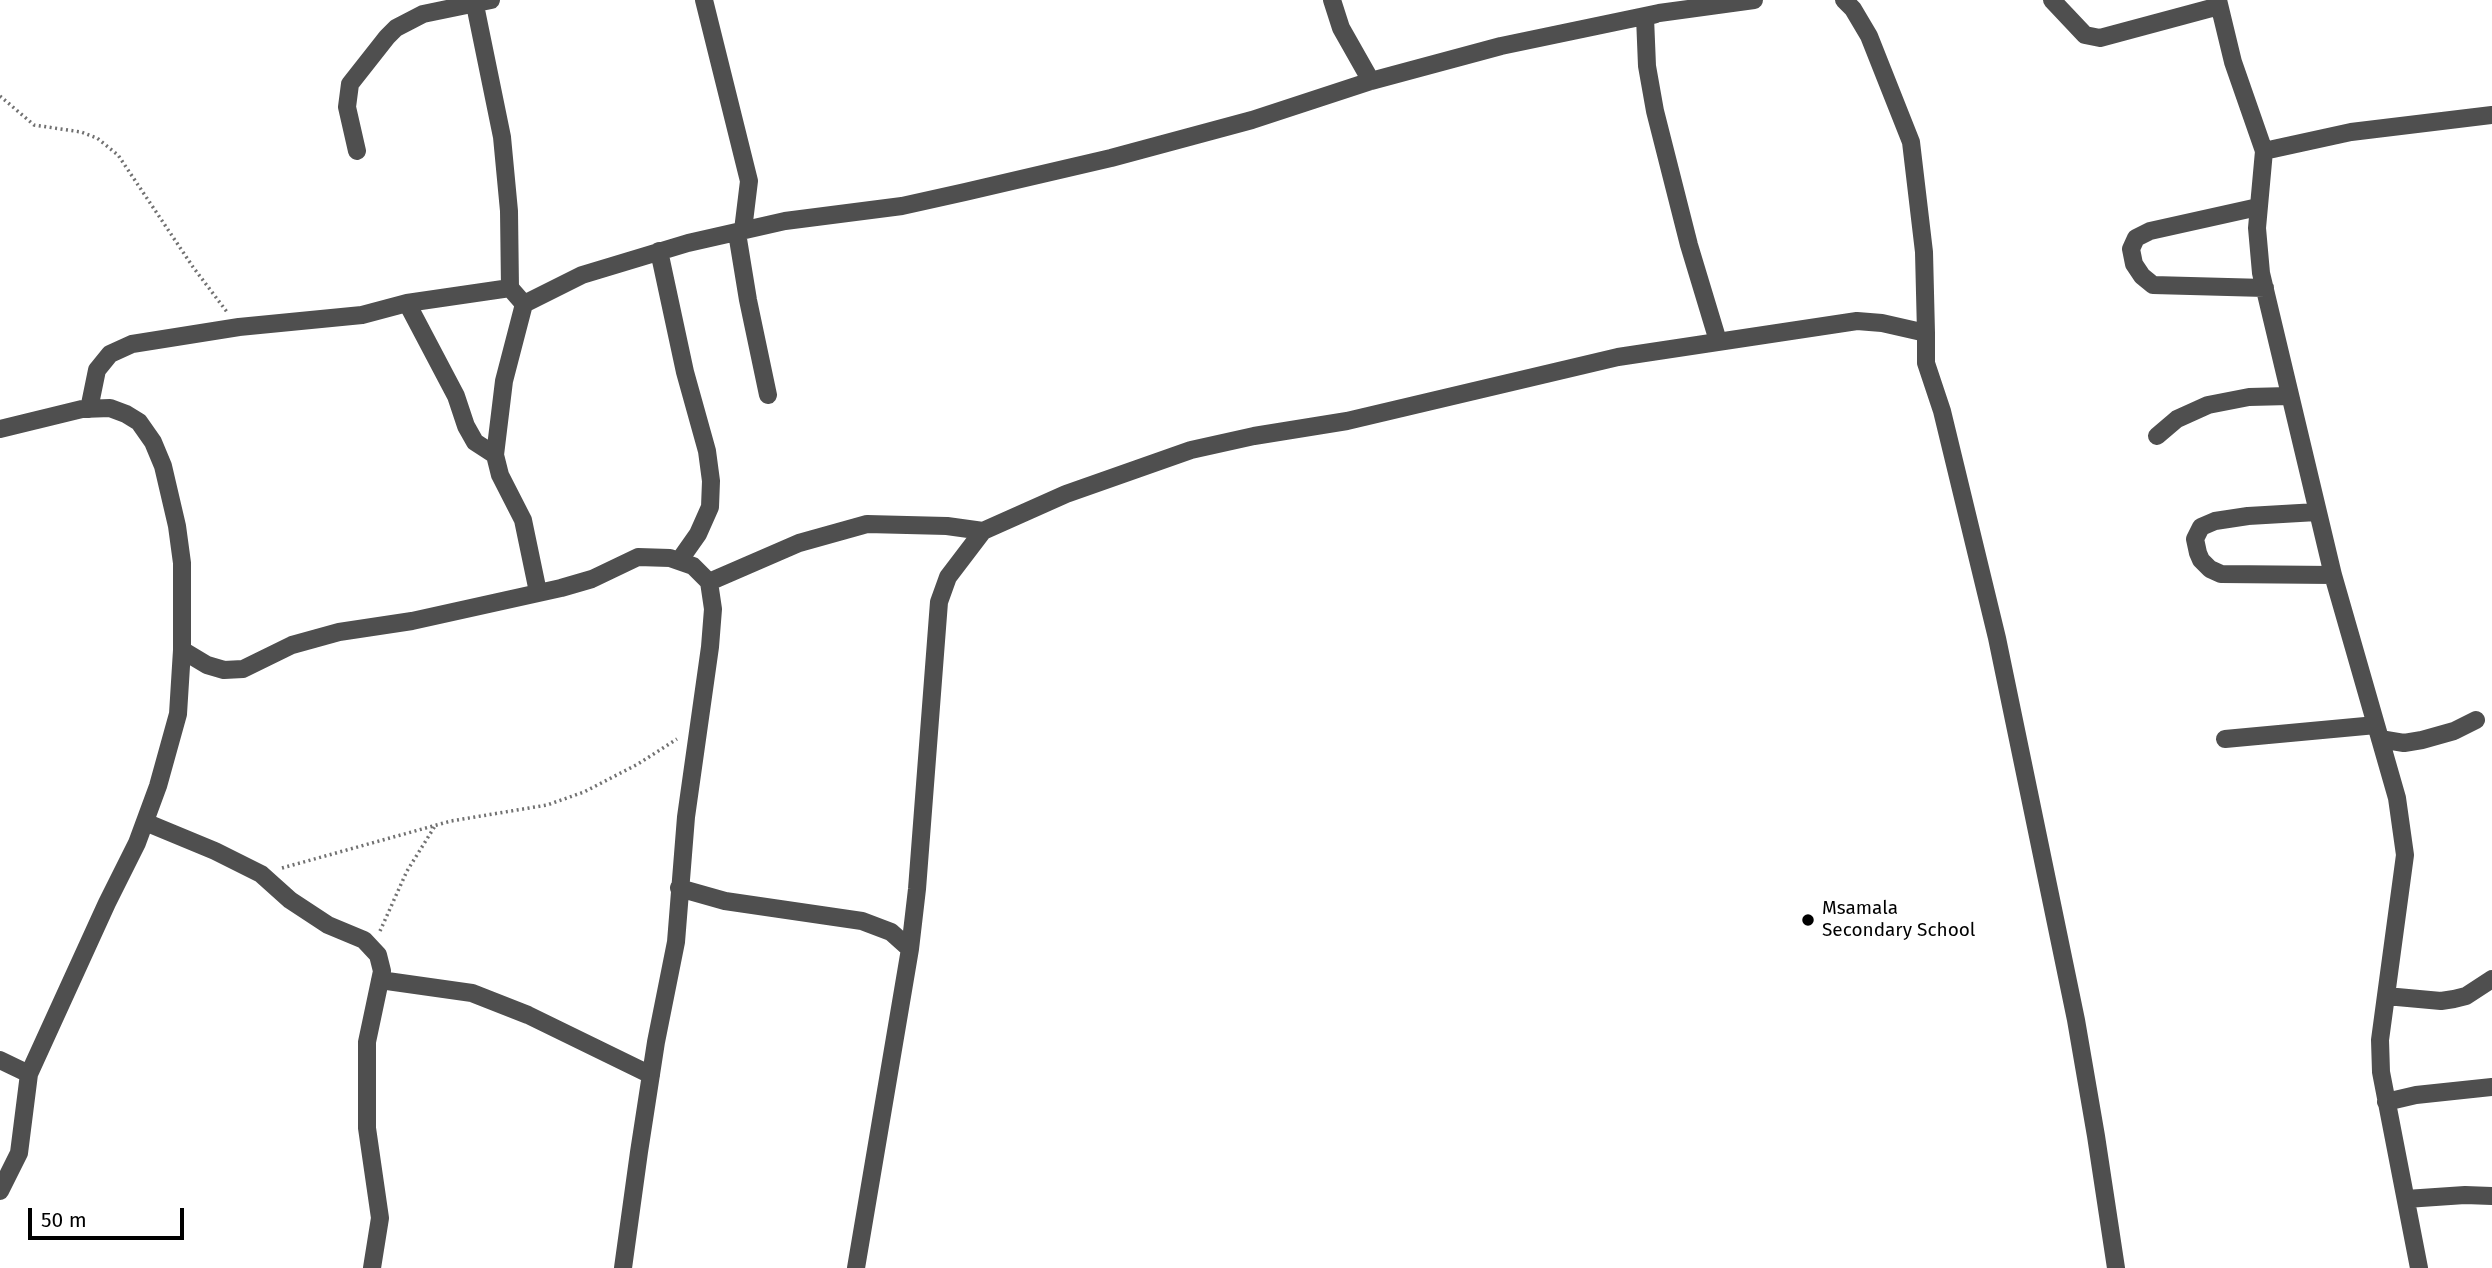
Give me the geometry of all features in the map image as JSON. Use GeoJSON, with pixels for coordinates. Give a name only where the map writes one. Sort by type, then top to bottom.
{"type":"FeatureCollection","features":[{"type":"Feature","properties":{"kind":"street"},"geometry":{"type":"LineString","coordinates":[[704,0],[749,181],[741,232],[768,395]]}},
{"type":"Feature","properties":{"kind":"street"},"geometry":{"type":"LineString","coordinates":[[1332,0],[1341,28],[1371,81]]}},
{"type":"Feature","properties":{"kind":"street"},"geometry":{"type":"LineString","coordinates":[[538,592],[523,520],[500,475],[495,455],[504,381],[524,304],[582,275],[688,243],[785,221],[902,206],[1111,158],[1252,120],[1371,81],[1501,46],[1660,13],[1754,0]]}},
{"type":"Feature","properties":{"kind":"street"},"geometry":{"type":"LineString","coordinates":[[1844,0],[1853,9],[1869,36],[1911,142],[1924,252],[1926,363],[1942,411],[1997,638],[2076,1020],[2116,1268]]}},
{"type":"Feature","properties":{"kind":"street"},"geometry":{"type":"LineString","coordinates":[[2052,0],[2085,35],[2100,38],[2219,3],[2233,62],[2264,150],[2257,228],[2264,288],[2333,575],[2397,798],[2405,855],[2380,1040],[2386,1102],[2419,1268]]}},
{"type":"Feature","properties":{"kind":"street"},"geometry":{"type":"LineString","coordinates":[[358,151],[347,107],[350,84],[387,37],[396,28],[423,14],[483,2],[502,137],[509,211],[510,288],[524,304]]}},
{"type":"Feature","properties":{"kind":"street"},"geometry":{"type":"LineString","coordinates":[[1660,13],[1645,17],[1647,66],[1655,111],[1689,245],[1718,341]]}},
{"type":"Feature","properties":{"kind":"street"},"geometry":{"type":"LineString","coordinates":[[2264,150],[2351,132],[2492,115]]}},
{"type":"Feature","properties":{"kind":"street"},"geometry":{"type":"LineString","coordinates":[[2258,207],[2150,231],[2136,238],[2131,249],[2134,264],[2142,276],[2153,285],[2264,288]]}},
{"type":"Feature","properties":{"kind":"street"},"geometry":{"type":"LineString","coordinates":[[659,251],[711,481],[710,507],[698,534],[678,561]]}},
{"type":"Feature","properties":{"kind":"street"},"geometry":{"type":"LineString","coordinates":[[89,409],[97,370],[110,354],[132,344],[239,327],[362,315],[407,303],[510,288]]}},
{"type":"Feature","properties":{"kind":"street"},"geometry":{"type":"LineString","coordinates":[[407,303],[456,396],[466,426],[475,442],[495,455]]}},
{"type":"Feature","properties":{"kind":"street"},"geometry":{"type":"LineString","coordinates":[[856,1268],[910,949],[939,603],[948,577],[983,531],[1066,494],[1191,450],[1254,436],[1346,421],[1618,357],[1857,321],[1882,323],[1926,333]]}},
{"type":"Feature","properties":{"kind":"street"},"geometry":{"type":"LineString","coordinates":[[2157,436],[2177,419],[2208,405],[2249,397],[2290,396]]}},
{"type":"Feature","properties":{"kind":"street"},"geometry":{"type":"LineString","coordinates":[[0,429],[89,409],[110,408],[139,422],[153,442],[163,466],[177,526],[182,564],[182,650],[178,714],[168,754],[137,843],[29,1074],[19,1153],[0,1191]]}},
{"type":"Feature","properties":{"kind":"street"},"geometry":{"type":"LineString","coordinates":[[2317,512],[2215,521],[2201,527],[2195,539],[2198,553],[2210,569],[2221,574],[2333,575]]}},
{"type":"Feature","properties":{"kind":"street"},"geometry":{"type":"LineString","coordinates":[[709,582],[799,543],[867,524],[947,526],[983,531]]}},
{"type":"Feature","properties":{"kind":"street"},"geometry":{"type":"LineString","coordinates":[[182,650],[207,665],[224,670],[243,669],[292,645],[339,632],[412,621],[592,579],[638,557],[670,558],[693,566],[709,582],[713,609],[679,888],[676,942],[651,1075],[623,1268]]}},
{"type":"Feature","properties":{"kind":"street"},"geometry":{"type":"LineString","coordinates":[[2225,738],[2378,732],[2404,743],[2454,731],[2476,720]]}},
{"type":"Feature","properties":{"kind":"street"},"geometry":{"type":"LineString","coordinates":[[145,822],[215,851],[261,874],[290,900],[328,925],[364,940],[378,955],[382,971],[367,1042],[367,1128],[380,1218],[372,1268]]}},
{"type":"Feature","properties":{"kind":"street"},"geometry":{"type":"LineString","coordinates":[[679,888],[725,901],[862,921],[891,932],[910,949]]}},
{"type":"Feature","properties":{"kind":"street"},"geometry":{"type":"LineString","coordinates":[[2386,996],[2441,1001],[2454,999],[2466,996],[2492,979]]}},
{"type":"Feature","properties":{"kind":"street"},"geometry":{"type":"LineString","coordinates":[[380,980],[472,993],[528,1015],[651,1075]]}},
{"type":"Feature","properties":{"kind":"street"},"geometry":{"type":"LineString","coordinates":[[0,1060],[29,1074]]}},
{"type":"Feature","properties":{"kind":"street"},"geometry":{"type":"LineString","coordinates":[[2386,1102],[2416,1095],[2492,1087]]}},
{"type":"Feature","properties":{"kind":"street"},"geometry":{"type":"LineString","coordinates":[[2406,1199],[2492,1196]]}},
{"type":"Feature","properties":{"kind":"path"},"geometry":{"type":"LineString","coordinates":[[0,96],[34,125],[81,132],[97,138],[118,155],[193,267],[239,327]]}},
{"type":"Feature","properties":{"kind":"path"},"geometry":{"type":"LineString","coordinates":[[261,874],[436,825],[547,805],[584,792],[638,764],[699,724]]}},
{"type":"Feature","properties":{"kind":"path"},"geometry":{"type":"LineString","coordinates":[[371,948],[407,871],[436,825]]}},
{"type":"Feature","properties":{"kind":"place","name":"Msamala Secondary School"},"geometry":{"type":"Point","coordinates":[1808,920]}}]}
